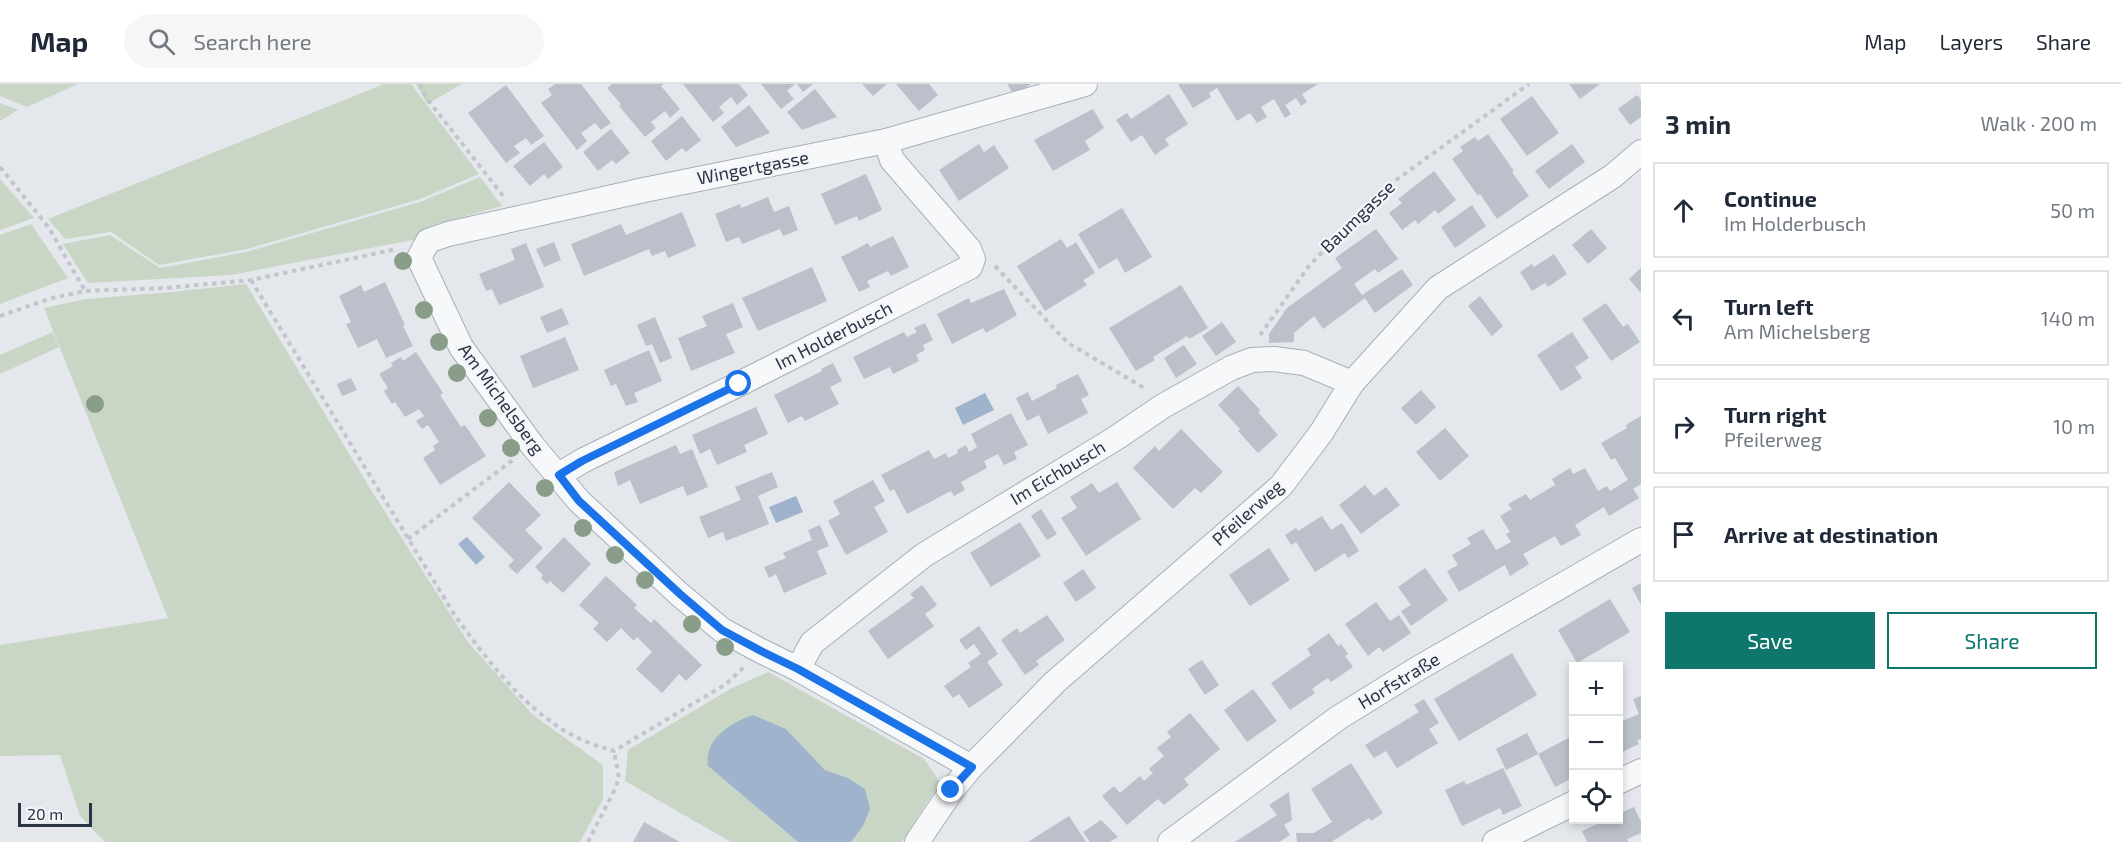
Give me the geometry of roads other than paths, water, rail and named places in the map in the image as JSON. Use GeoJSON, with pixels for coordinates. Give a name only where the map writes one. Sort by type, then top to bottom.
{"type":"FeatureCollection","features":[{"type":"Feature","properties":{"kind":"street","name":"Wingertgasse"},"geometry":{"type":"LineString","coordinates":[[423,249],[428,241],[448,234],[644,190],[886,141],[1085,84]]}},
{"type":"Feature","properties":{"kind":"street","name":"Im Holderbusch"},"geometry":{"type":"LineString","coordinates":[[559,475],[582,461],[970,267],[973,259],[969,249],[892,160],[886,141]]}},
{"type":"Feature","properties":{"kind":"street","name":"Pfeilerweg"},"geometry":{"type":"LineString","coordinates":[[916,842],[951,790],[1055,682],[1281,486],[1321,433],[1352,383],[1438,288],[1613,176],[1641,152]]}},
{"type":"Feature","properties":{"kind":"street","name":"Am Michelsberg"},"geometry":{"type":"LineString","coordinates":[[423,249],[419,258],[461,347],[532,445],[579,501],[722,630],[798,669],[972,767]]}},
{"type":"Feature","properties":{"kind":"street","name":"Im Eichbusch"},"geometry":{"type":"LineString","coordinates":[[798,669],[812,643],[924,555],[1116,438],[1163,406],[1231,368],[1252,360],[1274,359],[1304,363],[1352,383]]}},
{"type":"Feature","properties":{"kind":"street","name":"Horfstraße"},"geometry":{"type":"LineString","coordinates":[[1170,842],[1338,718],[1417,669],[1641,540]]}},
{"type":"Feature","properties":{"kind":"street"},"geometry":{"type":"LineString","coordinates":[[1623,780],[1641,771]]}},
{"type":"Feature","properties":{"kind":"street"},"geometry":{"type":"LineString","coordinates":[[1494,842],[1569,805]]}},
{"type":"Feature","properties":{"kind":"water"},"geometry":{"type":"Polygon","coordinates":[[[985,393],[994,410],[963,425],[955,408],[985,393]]]}},
{"type":"Feature","properties":{"kind":"water"},"geometry":{"type":"Polygon","coordinates":[[[796,496],[803,512],[776,523],[769,507],[796,496]]]}},
{"type":"Feature","properties":{"kind":"water"},"geometry":{"type":"Polygon","coordinates":[[[467,537],[485,557],[476,565],[458,544],[467,537]]]}},
{"type":"Feature","properties":{"kind":"water"},"geometry":{"type":"Polygon","coordinates":[[[753,715],[786,729],[825,770],[848,778],[865,789],[870,809],[863,826],[851,842],[798,842],[708,766],[710,748],[720,733],[753,715]]]}}]}
